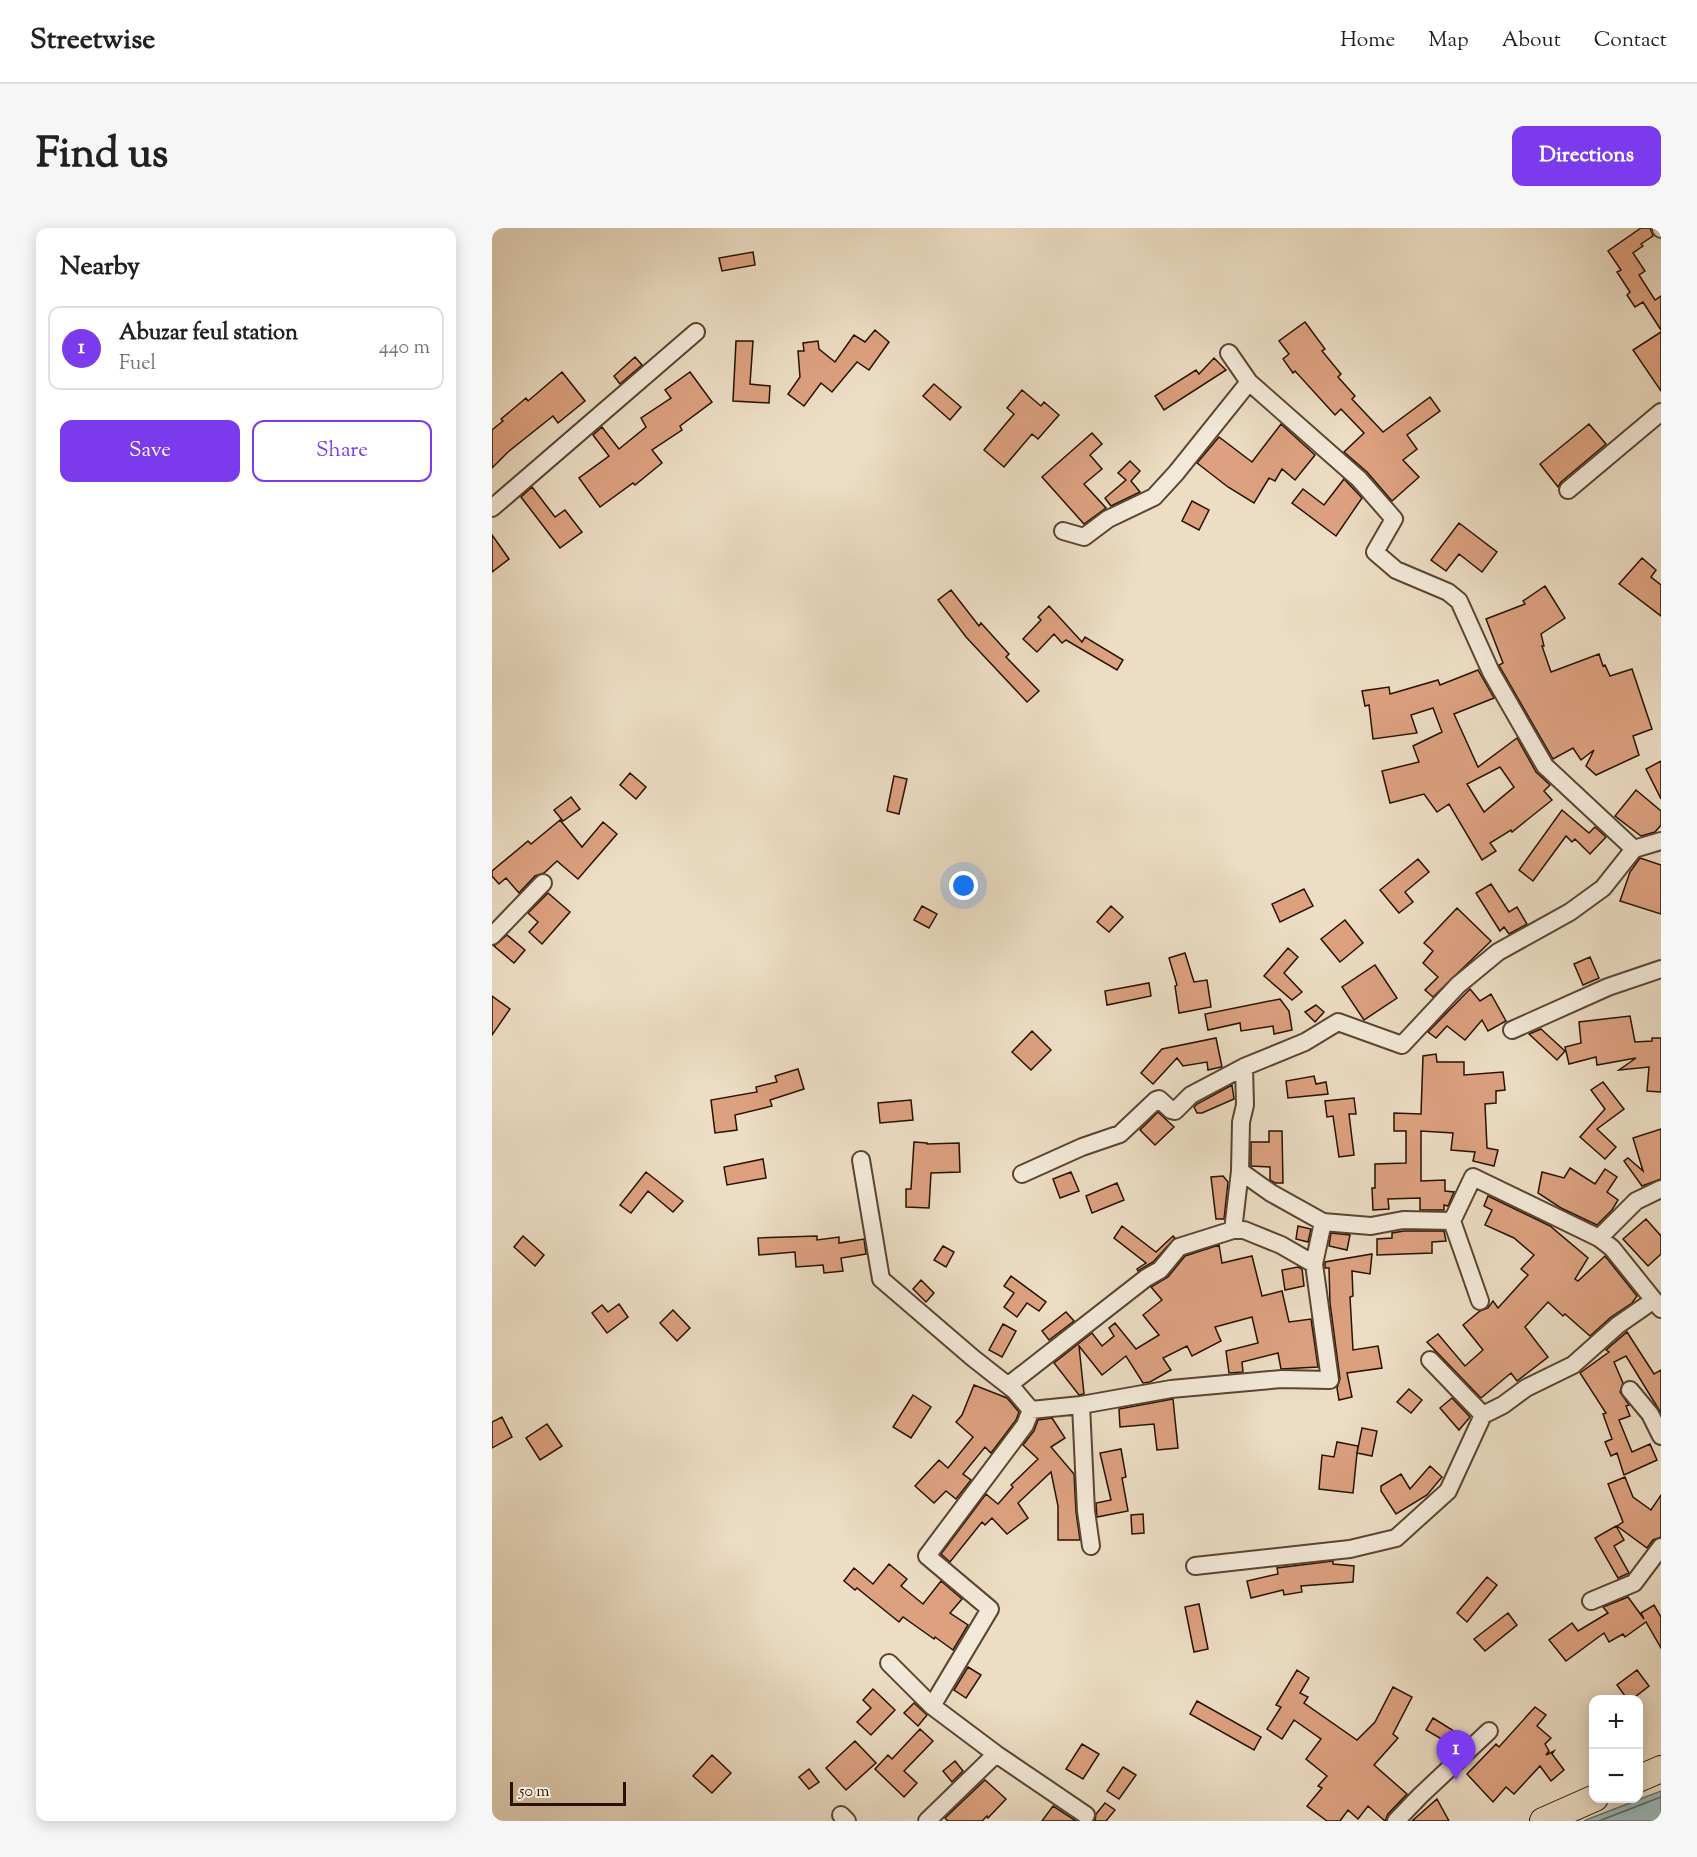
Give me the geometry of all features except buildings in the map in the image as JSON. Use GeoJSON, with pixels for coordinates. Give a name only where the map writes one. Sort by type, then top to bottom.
{"type":"FeatureCollection","features":[{"type":"Feature","properties":{"kind":"main road"},"geometry":{"type":"LineString","coordinates":[[1643,1777],[1661,1769]]}},
{"type":"Feature","properties":{"kind":"main road"},"geometry":{"type":"LineString","coordinates":[[1543,1821],[1589,1801]]}},
{"type":"Feature","properties":{"kind":"street"},"geometry":{"type":"LineString","coordinates":[[492,508],[696,332]]}},
{"type":"Feature","properties":{"kind":"street"},"geometry":{"type":"LineString","coordinates":[[1229,353],[1249,382],[1359,478],[1395,519],[1375,552],[1396,570],[1448,592],[1459,601],[1491,672],[1545,766],[1634,849]]}},
{"type":"Feature","properties":{"kind":"street"},"geometry":{"type":"LineString","coordinates":[[1064,531],[1084,537],[1108,519],[1154,497],[1249,382]]}},
{"type":"Feature","properties":{"kind":"street"},"geometry":{"type":"LineString","coordinates":[[1568,490],[1661,412]]}},
{"type":"Feature","properties":{"kind":"street"},"geometry":{"type":"LineString","coordinates":[[1022,1174],[1082,1147],[1120,1134],[1156,1100],[1159,1099],[1170,1110],[1175,1111],[1191,1095],[1244,1067],[1305,1042],[1338,1022],[1402,1045],[1458,985],[1498,952],[1570,912],[1603,888],[1634,849],[1661,840]]}},
{"type":"Feature","properties":{"kind":"street"},"geometry":{"type":"LineString","coordinates":[[492,936],[543,883]]}},
{"type":"Feature","properties":{"kind":"street"},"geometry":{"type":"LineString","coordinates":[[1512,1030],[1608,987],[1661,969]]}},
{"type":"Feature","properties":{"kind":"street"},"geometry":{"type":"LineString","coordinates":[[1233,1230],[1240,1171],[1241,1122],[1245,1105],[1244,1067]]}},
{"type":"Feature","properties":{"kind":"street"},"geometry":{"type":"LineString","coordinates":[[861,1160],[881,1279],[1015,1391]]}},
{"type":"Feature","properties":{"kind":"street"},"geometry":{"type":"LineString","coordinates":[[1240,1171],[1271,1193],[1323,1222],[1371,1226],[1402,1220],[1452,1221]]}},
{"type":"Feature","properties":{"kind":"street"},"geometry":{"type":"LineString","coordinates":[[1195,1566],[1350,1550],[1396,1538],[1448,1491],[1483,1415],[1503,1405],[1526,1388],[1573,1365],[1618,1325],[1657,1305],[1612,1248],[1599,1238],[1473,1177],[1452,1221],[1480,1301]]}},
{"type":"Feature","properties":{"kind":"street"},"geometry":{"type":"LineString","coordinates":[[1599,1238],[1636,1201],[1661,1189]]}},
{"type":"Feature","properties":{"kind":"street"},"geometry":{"type":"LineString","coordinates":[[1030,1410],[1172,1389],[1282,1379],[1330,1380],[1314,1264],[1323,1222]]}},
{"type":"Feature","properties":{"kind":"street"},"geometry":{"type":"LineString","coordinates":[[1030,1410],[1010,1384],[1146,1278],[1160,1270],[1179,1246],[1233,1230],[1244,1230],[1281,1245],[1314,1264]]}},
{"type":"Feature","properties":{"kind":"street"},"geometry":{"type":"LineString","coordinates":[[1430,1360],[1483,1415]]}},
{"type":"Feature","properties":{"kind":"street"},"geometry":{"type":"LineString","coordinates":[[1630,1390],[1650,1413],[1661,1436]]}},
{"type":"Feature","properties":{"kind":"street"},"geometry":{"type":"LineString","coordinates":[[1081,1404],[1086,1511],[1091,1546]]}},
{"type":"Feature","properties":{"kind":"street"},"geometry":{"type":"LineString","coordinates":[[932,1706],[990,1609],[927,1556],[1026,1425],[1030,1410]]}},
{"type":"Feature","properties":{"kind":"street"},"geometry":{"type":"LineString","coordinates":[[1591,1601],[1634,1583],[1661,1547]]}},
{"type":"Feature","properties":{"kind":"street"},"geometry":{"type":"LineString","coordinates":[[889,1663],[932,1706],[996,1754],[1086,1815]]}},
{"type":"Feature","properties":{"kind":"street"},"geometry":{"type":"LineString","coordinates":[[1396,1821],[1489,1731]]}},
{"type":"Feature","properties":{"kind":"street"},"geometry":{"type":"LineString","coordinates":[[927,1821],[996,1754]]}},
{"type":"Feature","properties":{"kind":"water"},"geometry":{"type":"Polygon","coordinates":[[[1661,1791],[1661,1821],[1584,1821],[1630,1803],[1643,1803],[1643,1798],[1661,1791]]]}},
{"type":"Feature","properties":{"kind":"place","name":"Abuzar feul station"},"geometry":{"type":"Point","coordinates":[1456,1780]}}]}
